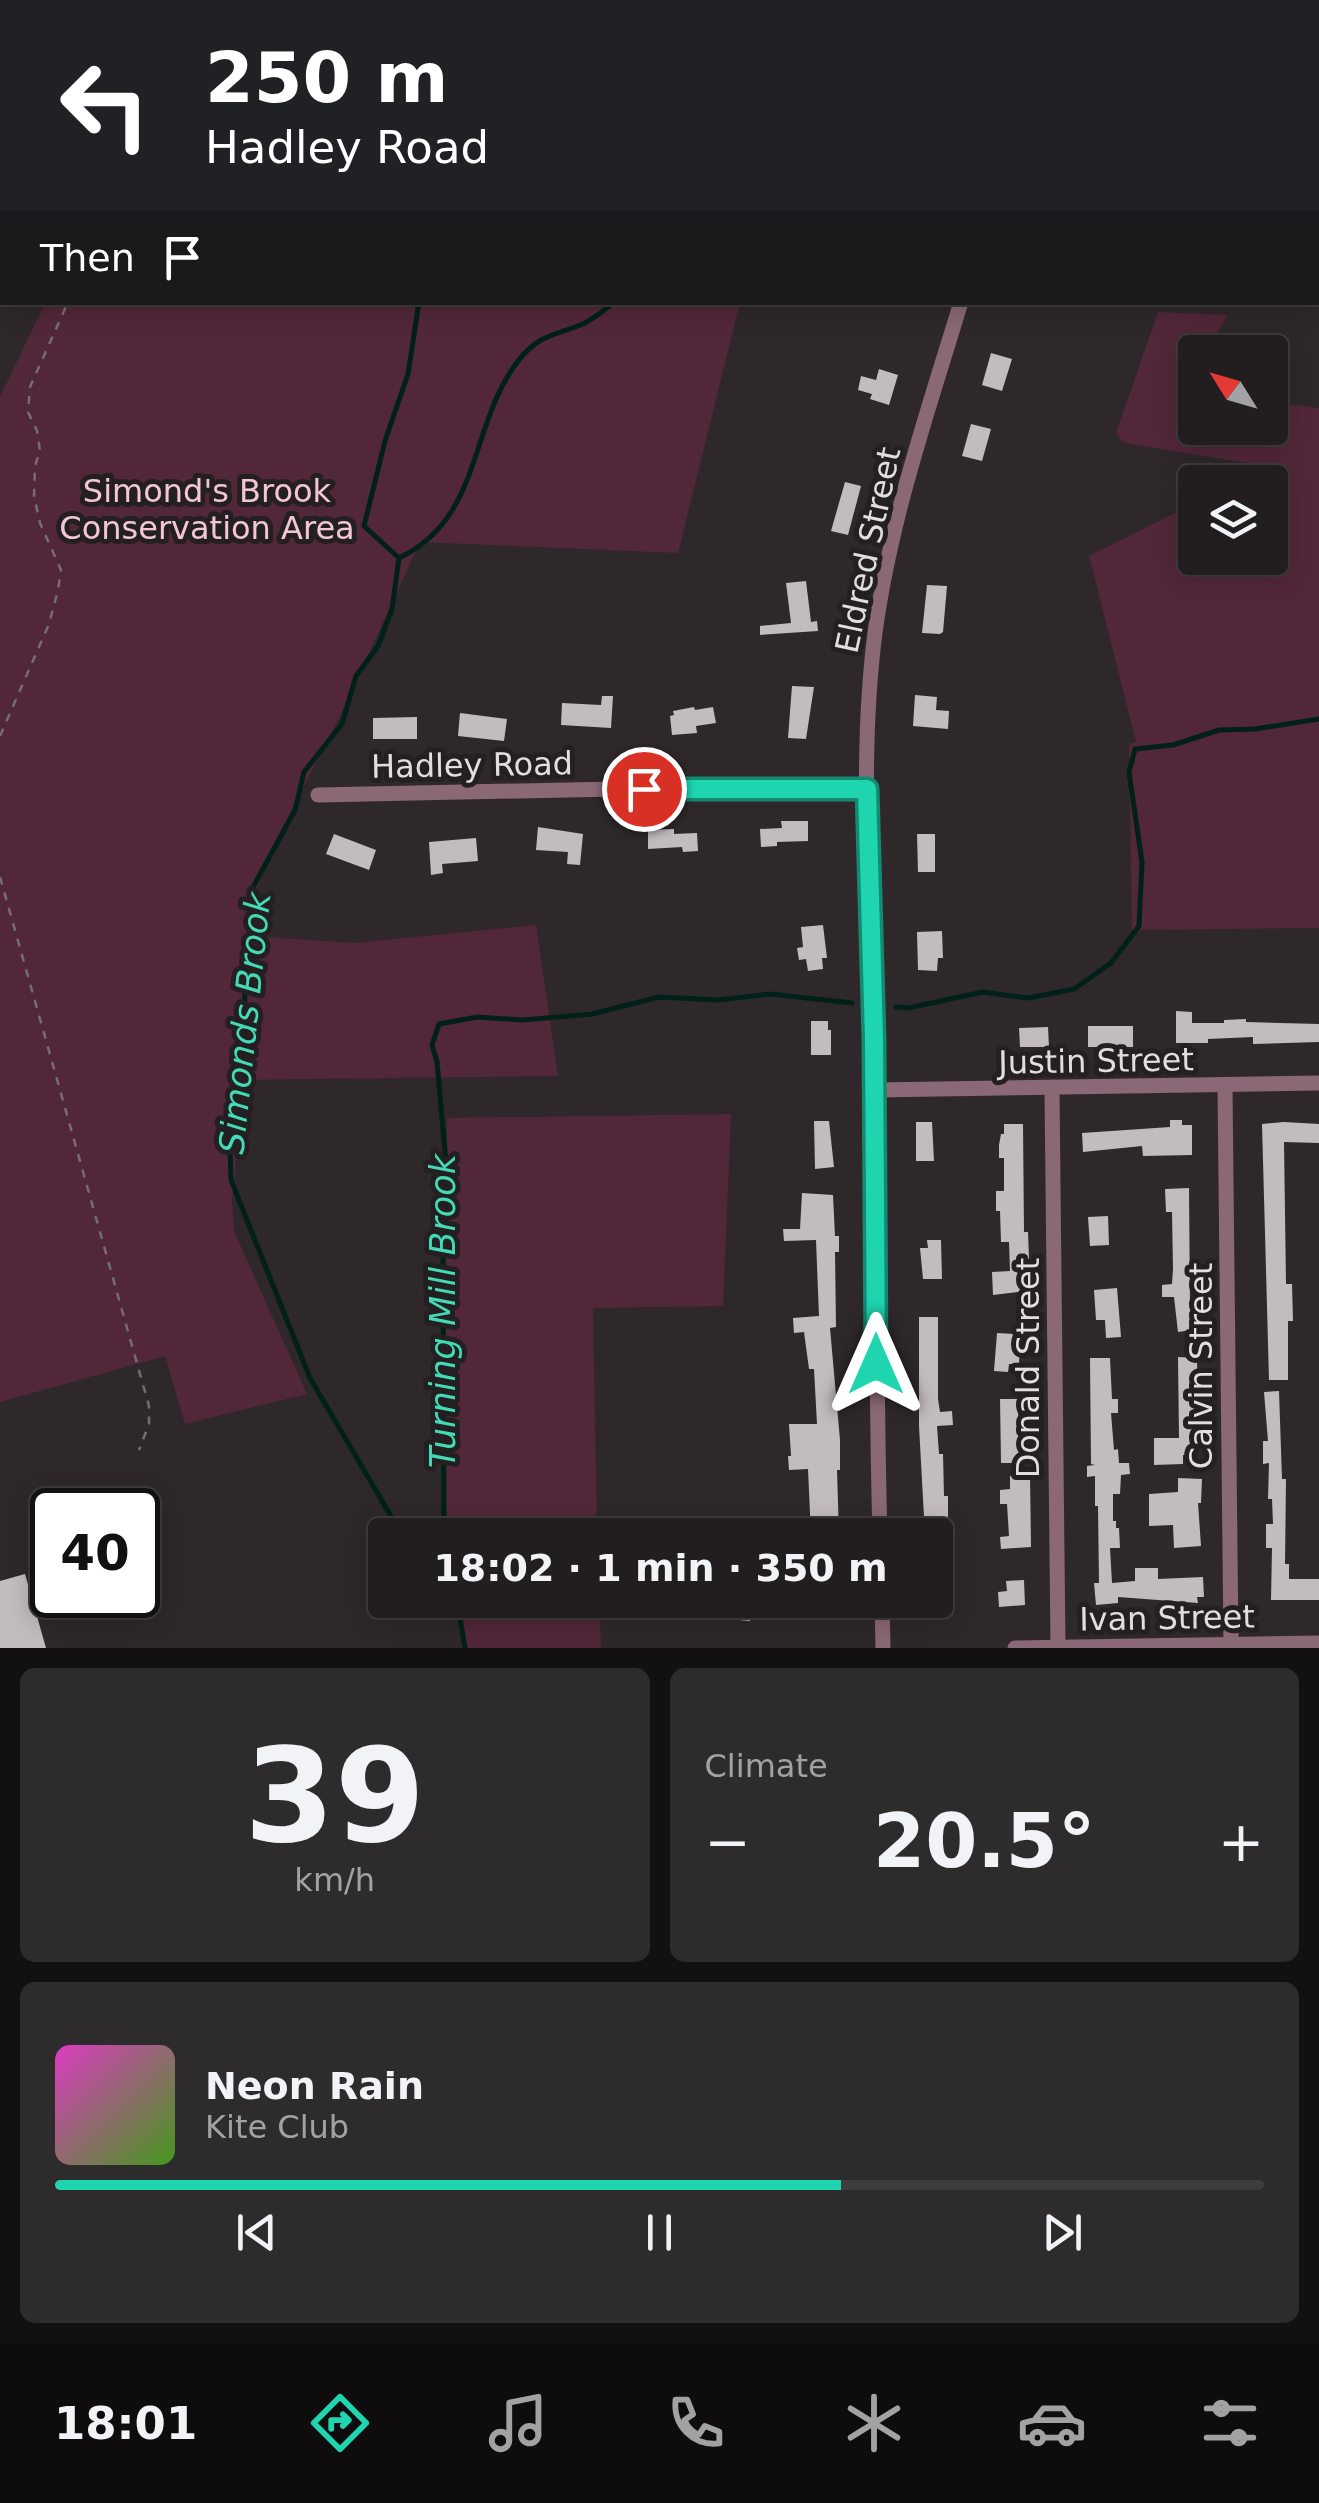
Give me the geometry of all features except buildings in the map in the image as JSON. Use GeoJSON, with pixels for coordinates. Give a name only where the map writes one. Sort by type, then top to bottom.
{"type":"FeatureCollection","features":[{"type":"Feature","properties":{"kind":"street","name":"Eldred Street"},"geometry":{"type":"LineString","coordinates":[[879,1518],[867,789],[870,676],[883,581],[913,460],[960,305]]}},
{"type":"Feature","properties":{"kind":"street","name":"Hadley Road"},"geometry":{"type":"LineString","coordinates":[[318,795],[713,787],[867,789]]}},
{"type":"Feature","properties":{"kind":"street","name":"Justin Street"},"geometry":{"type":"LineString","coordinates":[[874,1090],[1319,1083]]}},
{"type":"Feature","properties":{"kind":"street","name":"Calvin Street"},"geometry":{"type":"LineString","coordinates":[[1225,1087],[1230,1644]]}},
{"type":"Feature","properties":{"kind":"street","name":"Donald Street"},"geometry":{"type":"LineString","coordinates":[[1052,1090],[1058,1647]]}},
{"type":"Feature","properties":{"kind":"street"},"geometry":{"type":"LineString","coordinates":[[882,1618],[883,1648]]}},
{"type":"Feature","properties":{"kind":"street","name":"Ivan Street"},"geometry":{"type":"LineString","coordinates":[[1015,1648],[1319,1643]]}},
{"type":"Feature","properties":{"kind":"path"},"geometry":{"type":"LineString","coordinates":[[0,736],[48,624],[58,590],[61,570],[40,523],[34,496],[40,451],[37,431],[28,412],[30,387],[67,305]]}},
{"type":"Feature","properties":{"kind":"path"},"geometry":{"type":"LineString","coordinates":[[0,877],[150,1406],[149,1424],[139,1450]]}},
{"type":"Feature","properties":{"kind":"green space","name":"Simond's Brook Conservation Area"},"geometry":{"type":"Polygon","coordinates":[[[44,305],[740,305],[678,553],[420,542],[245,915],[250,936],[354,943],[536,925],[558,1076],[243,1080],[232,1203],[234,1231],[307,1394],[185,1424],[165,1356],[0,1402],[0,397],[44,305]]]}},
{"type":"Feature","properties":{"kind":"green space"},"geometry":{"type":"Polygon","coordinates":[[[1158,312],[1227,315],[1217,335],[1178,335],[1178,445],[1288,445],[1288,404],[1319,408],[1319,928],[1132,930],[1129,744],[1136,742],[1089,556],[1178,512],[1178,575],[1288,575],[1288,465],[1259,465],[1124,443],[1116,433],[1158,312]]]}},
{"type":"Feature","properties":{"kind":"green space"},"geometry":{"type":"Polygon","coordinates":[[[731,1114],[723,1306],[593,1308],[597,1518],[445,1518],[447,1118],[731,1114]]]}},
{"type":"Feature","properties":{"kind":"green space"},"geometry":{"type":"Polygon","coordinates":[[[459,1618],[600,1618],[601,1648],[463,1648],[459,1618]]]}},
{"type":"Feature","properties":{"kind":"waterway"},"geometry":{"type":"LineString","coordinates":[[399,558],[364,526],[385,441],[408,374],[419,305]]}},
{"type":"Feature","properties":{"kind":"waterway","name":"Simonds Brook"},"geometry":{"type":"LineString","coordinates":[[392,1518],[310,1378],[231,1180],[230,1147],[244,1106],[245,973],[251,949],[252,889],[295,810],[304,772],[342,724],[356,676],[378,646],[392,609],[399,558],[426,541],[446,519],[471,469],[502,386],[533,345],[587,322],[611,305]]}},
{"type":"Feature","properties":{"kind":"waterway","name":"Turning Mill Brook"},"geometry":{"type":"LineString","coordinates":[[896,1007],[908,1008],[983,992],[1028,998],[1074,989],[1111,963],[1139,926],[1142,862],[1129,772],[1135,749],[1173,745],[1219,730],[1319,719]]}},
{"type":"Feature","properties":{"kind":"waterway","name":"Turning Mill Brook"},"geometry":{"type":"LineString","coordinates":[[444,1518],[443,1248],[448,1185],[437,1062],[432,1045],[439,1024],[477,1017],[523,1020],[592,1014],[659,997],[719,1000],[770,994],[852,1003]]}},
{"type":"Feature","properties":{"kind":"waterway","name":"Simonds Brook"},"geometry":{"type":"LineString","coordinates":[[460,1618],[465,1648]]}},
{"type":"Feature","properties":{"kind":"route"},"geometry":{"type":"LineString","coordinates":[[644,789],[867,789],[874,1039],[876,1364]]}}]}
